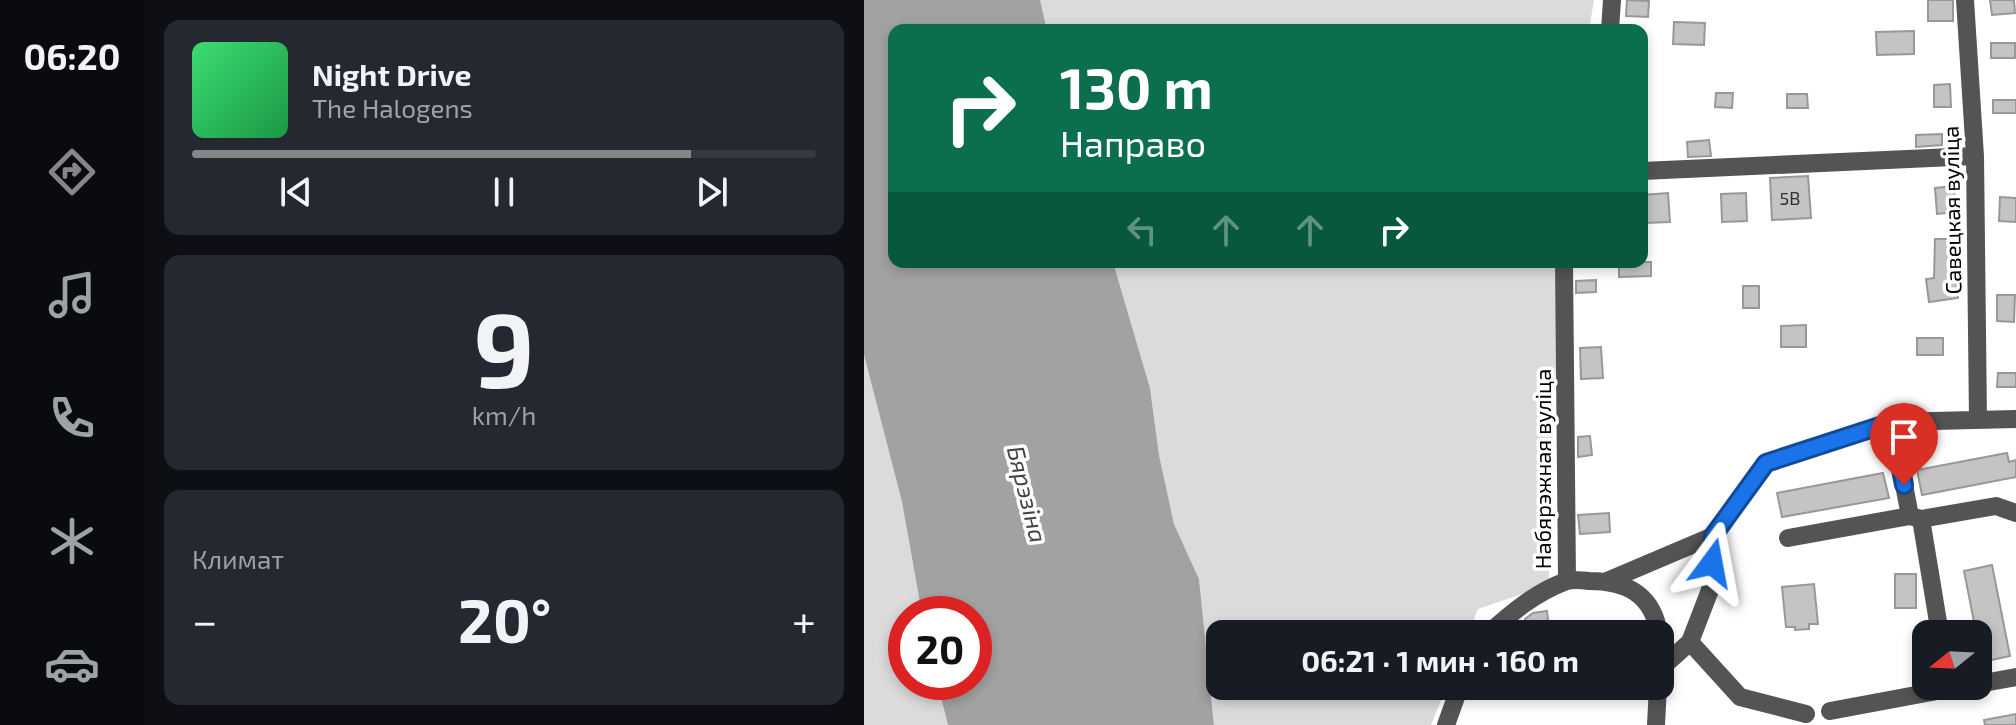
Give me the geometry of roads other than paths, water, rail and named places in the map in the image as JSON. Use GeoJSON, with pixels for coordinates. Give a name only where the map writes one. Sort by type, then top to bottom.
{"type":"FeatureCollection","features":[{"type":"Feature","properties":{"kind":"street"},"geometry":{"type":"LineString","coordinates":[[1610,24],[1612,0]]}},
{"type":"Feature","properties":{"kind":"street","name":"Савецкая вуліца"},"geometry":{"type":"LineString","coordinates":[[1965,0],[1975,156],[1978,420]]}},
{"type":"Feature","properties":{"kind":"street"},"geometry":{"type":"LineString","coordinates":[[1648,171],[1975,156]]}},
{"type":"Feature","properties":{"kind":"street","name":"Набярэжная вуліца"},"geometry":{"type":"LineString","coordinates":[[1504,620],[1520,606],[1567,580],[1564,268]]}},
{"type":"Feature","properties":{"kind":"street"},"geometry":{"type":"LineString","coordinates":[[1607,581],[1713,536],[1766,463],[1892,422],[2016,419]]}},
{"type":"Feature","properties":{"kind":"street"},"geometry":{"type":"LineString","coordinates":[[1892,422],[1937,620]]}},
{"type":"Feature","properties":{"kind":"street"},"geometry":{"type":"LineString","coordinates":[[1788,538],[1996,506],[2016,513]]}},
{"type":"Feature","properties":{"kind":"street"},"geometry":{"type":"LineString","coordinates":[[1674,656],[1690,642],[1710,590],[1713,536]]}},
{"type":"Feature","properties":{"kind":"street"},"geometry":{"type":"LineString","coordinates":[[1640,595],[1638,581],[1642,566]]}},
{"type":"Feature","properties":{"kind":"street"},"geometry":{"type":"LineString","coordinates":[[1567,580],[1607,581],[1625,585],[1640,595],[1653,611],[1655,620]]}},
{"type":"Feature","properties":{"kind":"street"},"geometry":{"type":"LineString","coordinates":[[1690,642],[1740,697],[1806,714]]}},
{"type":"Feature","properties":{"kind":"street"},"geometry":{"type":"LineString","coordinates":[[1992,681],[2016,677]]}},
{"type":"Feature","properties":{"kind":"street"},"geometry":{"type":"LineString","coordinates":[[1830,711],[1912,695]]}},
{"type":"Feature","properties":{"kind":"street"},"geometry":{"type":"LineString","coordinates":[[1446,725],[1455,700]]}},
{"type":"Feature","properties":{"kind":"street"},"geometry":{"type":"LineString","coordinates":[[1656,725],[1657,700]]}},
{"type":"Feature","properties":{"kind":"water","name":"Бярэзіна"},"geometry":{"type":"Polygon","coordinates":[[[864,0],[1040,0],[1046,24],[888,24],[888,268],[1115,268],[1150,388],[1159,455],[1174,524],[1199,579],[1206,647],[1206,700],[1211,700],[1214,725],[948,725],[942,700],[992,700],[992,596],[919,596],[902,502],[864,355],[864,0]]]}}]}
